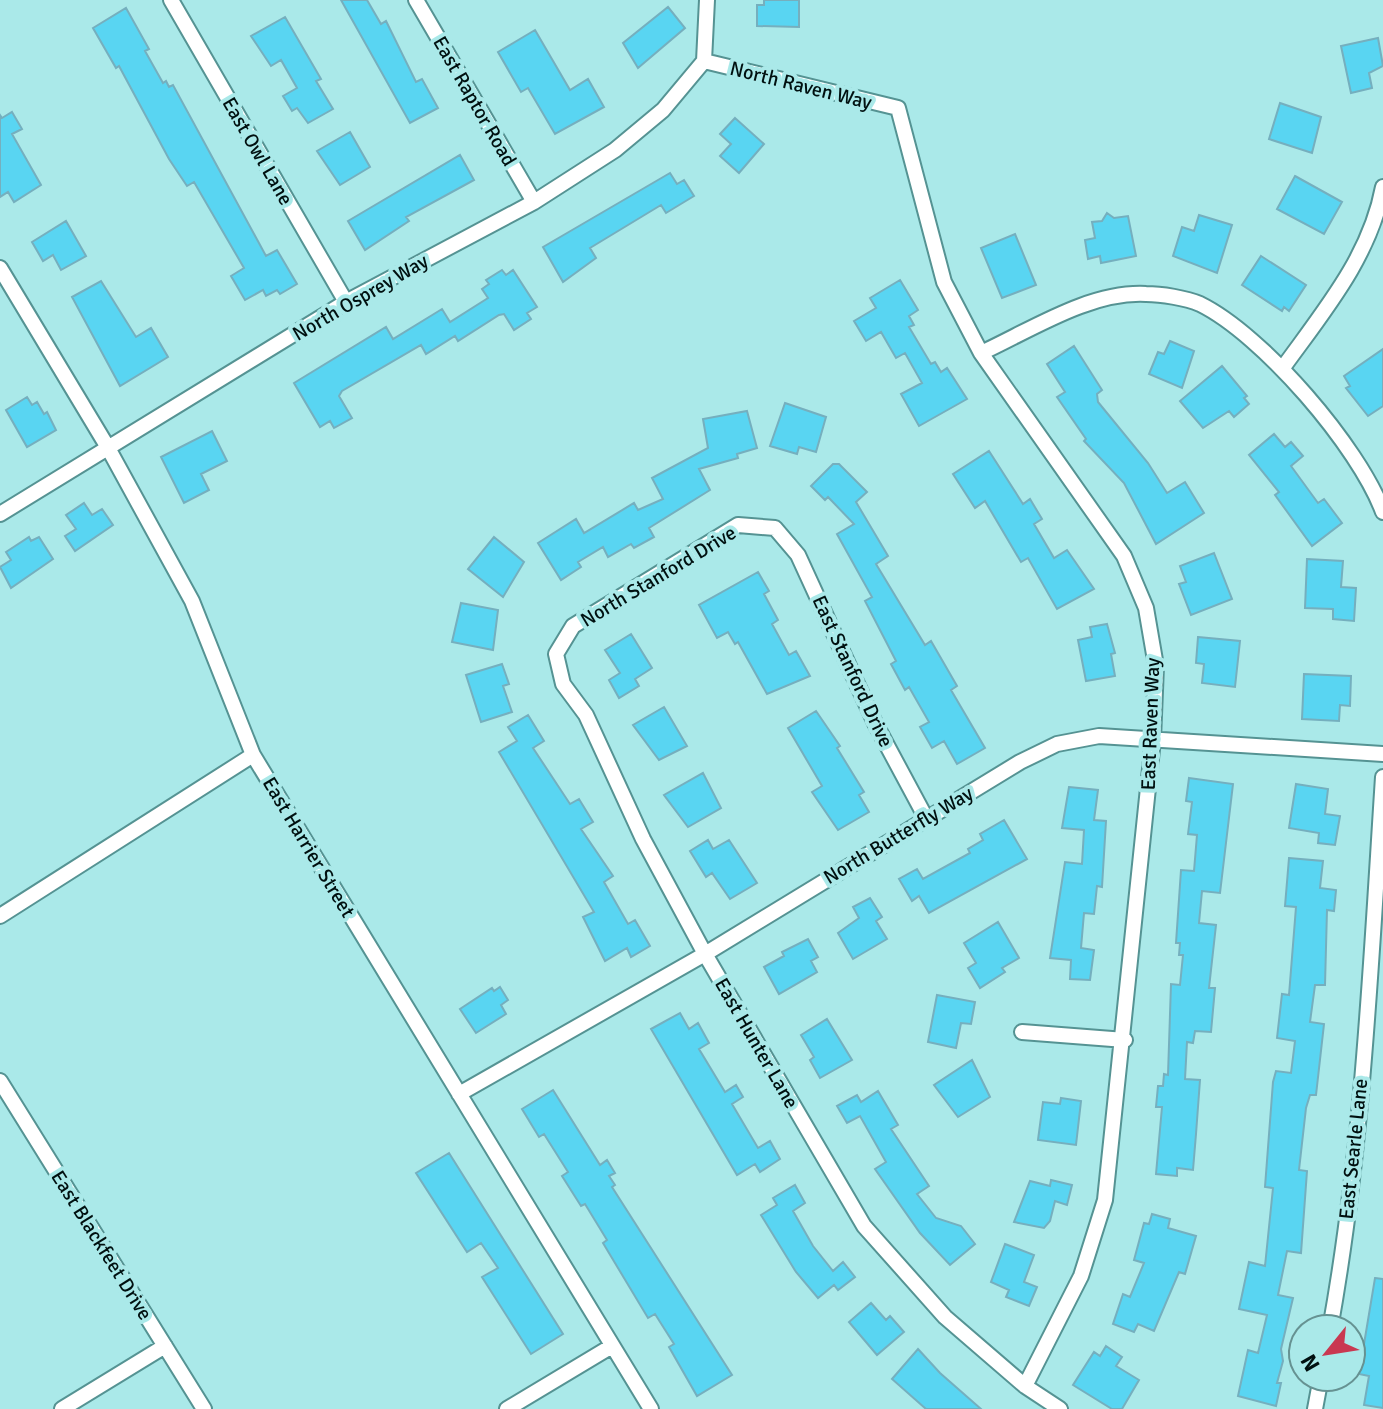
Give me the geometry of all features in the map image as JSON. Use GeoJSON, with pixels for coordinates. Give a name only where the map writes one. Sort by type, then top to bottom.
{"type":"FeatureCollection","features":[{"type":"Feature","properties":{"kind":"street","name":"East Owl Lane"},"geometry":{"type":"LineString","coordinates":[[171,0],[346,302]]}},
{"type":"Feature","properties":{"kind":"street","name":"East Raptor Road"},"geometry":{"type":"LineString","coordinates":[[416,0],[534,202]]}},
{"type":"Feature","properties":{"kind":"street"},"geometry":{"type":"LineString","coordinates":[[704,61],[707,0]]}},
{"type":"Feature","properties":{"kind":"street","name":"North Osprey Way"},"geometry":{"type":"LineString","coordinates":[[0,514],[346,302],[534,202],[627,140],[663,110],[704,61]]}},
{"type":"Feature","properties":{"kind":"street","name":"North Raven Way"},"geometry":{"type":"LineString","coordinates":[[704,61],[898,108]]}},
{"type":"Feature","properties":{"kind":"street","name":"East Raven Way"},"geometry":{"type":"LineString","coordinates":[[898,108],[944,282],[981,353],[1124,556],[1146,608],[1156,666],[1153,740],[1125,1040],[1105,1200],[1081,1276],[1025,1386]]}},
{"type":"Feature","properties":{"kind":"street"},"geometry":{"type":"LineString","coordinates":[[1282,369],[1338,292],[1361,252],[1383,187]]}},
{"type":"Feature","properties":{"kind":"street","name":"East Harrier Street"},"geometry":{"type":"LineString","coordinates":[[0,268],[107,446],[192,601],[253,755],[651,1409]]}},
{"type":"Feature","properties":{"kind":"street"},"geometry":{"type":"LineString","coordinates":[[981,353],[1104,298],[1146,294],[1198,303],[1245,334],[1282,369],[1374,486],[1383,512]]}},
{"type":"Feature","properties":{"kind":"street","name":"North Stanford Drive"},"geometry":{"type":"LineString","coordinates":[[556,654],[573,626],[738,525],[775,528]]}},
{"type":"Feature","properties":{"kind":"street","name":"East Stanford Drive"},"geometry":{"type":"LineString","coordinates":[[775,528],[798,555],[875,723],[926,818]]}},
{"type":"Feature","properties":{"kind":"street","name":"East Hunter Lane"},"geometry":{"type":"LineString","coordinates":[[556,654],[563,684],[586,715],[643,839],[705,954],[864,1226],[945,1317],[1025,1386],[1060,1409]]}},
{"type":"Feature","properties":{"kind":"street","name":"North Butterfly Way"},"geometry":{"type":"LineString","coordinates":[[459,1094],[705,954],[926,818],[1020,762],[1057,744],[1099,736],[1383,754]]}},
{"type":"Feature","properties":{"kind":"street"},"geometry":{"type":"LineString","coordinates":[[0,916],[253,755]]}},
{"type":"Feature","properties":{"kind":"street","name":"East Searle Lane"},"geometry":{"type":"LineString","coordinates":[[1333,1313],[1368,1020],[1383,777]]}},
{"type":"Feature","properties":{"kind":"street"},"geometry":{"type":"LineString","coordinates":[[1022,1032],[1125,1040]]}},
{"type":"Feature","properties":{"kind":"street","name":"East Blackfeet Drive"},"geometry":{"type":"LineString","coordinates":[[0,1081],[204,1409]]}},
{"type":"Feature","properties":{"kind":"street"},"geometry":{"type":"LineString","coordinates":[[62,1409],[165,1346]]}},
{"type":"Feature","properties":{"kind":"street"},"geometry":{"type":"LineString","coordinates":[[507,1409],[612,1346]]}},
{"type":"Feature","properties":{"kind":"building"},"geometry":{"type":"Polygon","coordinates":[[[341,0],[367,0],[381,24],[386,21],[416,82],[422,79],[438,108],[410,123],[341,0]]]}},
{"type":"Feature","properties":{"kind":"building"},"geometry":{"type":"Polygon","coordinates":[[[764,0],[799,0],[799,27],[757,26],[757,5],[764,5],[764,0]]]}},
{"type":"Feature","properties":{"kind":"building"},"geometry":{"type":"Polygon","coordinates":[[[668,7],[685,28],[638,68],[623,43],[668,7]]]}},
{"type":"Feature","properties":{"kind":"building"},"geometry":{"type":"Polygon","coordinates":[[[126,8],[149,49],[145,51],[163,83],[166,81],[169,87],[173,85],[266,256],[277,250],[297,284],[280,294],[277,290],[266,296],[263,290],[245,300],[231,276],[244,268],[194,182],[187,186],[169,159],[119,66],[116,68],[93,28],[126,8]]]}},
{"type":"Feature","properties":{"kind":"building"},"geometry":{"type":"Polygon","coordinates":[[[285,17],[321,79],[316,81],[333,109],[308,123],[297,108],[292,111],[283,96],[297,88],[281,60],[271,66],[251,36],[285,17]]]}},
{"type":"Feature","properties":{"kind":"building"},"geometry":{"type":"Polygon","coordinates":[[[535,30],[570,90],[588,79],[604,107],[555,134],[528,88],[521,92],[498,52],[535,30]]]}},
{"type":"Feature","properties":{"kind":"building"},"geometry":{"type":"Polygon","coordinates":[[[1378,38],[1383,66],[1369,73],[1372,88],[1351,93],[1341,46],[1378,38]]]}},
{"type":"Feature","properties":{"kind":"building"},"geometry":{"type":"Polygon","coordinates":[[[1280,103],[1321,117],[1312,153],[1269,139],[1280,103]]]}},
{"type":"Feature","properties":{"kind":"building"},"geometry":{"type":"Polygon","coordinates":[[[12,112],[22,129],[12,134],[41,185],[14,202],[8,192],[0,197],[0,115],[2,118],[12,112]]]}},
{"type":"Feature","properties":{"kind":"building"},"geometry":{"type":"Polygon","coordinates":[[[735,118],[764,144],[739,173],[720,156],[731,144],[720,134],[735,118]]]}},
{"type":"Feature","properties":{"kind":"building"},"geometry":{"type":"Polygon","coordinates":[[[350,132],[370,167],[340,185],[317,151],[350,132]]]}},
{"type":"Feature","properties":{"kind":"building"},"geometry":{"type":"Polygon","coordinates":[[[460,155],[474,180],[406,217],[409,221],[365,250],[348,221],[460,155]]]}},
{"type":"Feature","properties":{"kind":"building"},"geometry":{"type":"Polygon","coordinates":[[[670,173],[677,184],[684,180],[694,196],[666,213],[661,205],[590,248],[596,258],[563,282],[543,247],[670,173]]]}},
{"type":"Feature","properties":{"kind":"building"},"geometry":{"type":"Polygon","coordinates":[[[1295,176],[1342,202],[1324,234],[1277,209],[1295,176]]]}},
{"type":"Feature","properties":{"kind":"building"},"geometry":{"type":"Polygon","coordinates":[[[1107,213],[1114,218],[1128,216],[1136,256],[1101,263],[1100,256],[1088,259],[1085,240],[1095,238],[1092,222],[1102,221],[1107,213]]]}},
{"type":"Feature","properties":{"kind":"building"},"geometry":{"type":"Polygon","coordinates":[[[1199,215],[1232,225],[1217,273],[1173,256],[1182,227],[1194,231],[1199,215]]]}},
{"type":"Feature","properties":{"kind":"building"},"geometry":{"type":"Polygon","coordinates":[[[66,221],[86,256],[61,270],[53,255],[43,261],[32,242],[66,221]]]}},
{"type":"Feature","properties":{"kind":"building"},"geometry":{"type":"Polygon","coordinates":[[[1015,234],[1036,285],[1002,298],[981,248],[1015,234]]]}},
{"type":"Feature","properties":{"kind":"building"},"geometry":{"type":"Polygon","coordinates":[[[1261,256],[1306,285],[1289,311],[1284,307],[1282,311],[1242,285],[1261,256]]]}},
{"type":"Feature","properties":{"kind":"building"},"geometry":{"type":"Polygon","coordinates":[[[502,270],[506,275],[513,270],[537,307],[527,313],[531,319],[514,330],[504,314],[499,315],[458,341],[455,336],[426,354],[421,345],[342,391],[339,396],[352,418],[334,428],[330,421],[320,427],[294,383],[386,327],[393,339],[442,309],[450,322],[488,298],[482,289],[489,284],[486,280],[502,270]]]}},
{"type":"Feature","properties":{"kind":"building"},"geometry":{"type":"Polygon","coordinates":[[[900,280],[918,310],[909,316],[914,325],[909,327],[931,364],[935,362],[941,372],[947,368],[967,399],[919,426],[901,394],[922,383],[905,353],[896,358],[881,332],[866,341],[854,321],[876,308],[870,298],[900,280]]]}},
{"type":"Feature","properties":{"kind":"building"},"geometry":{"type":"Polygon","coordinates":[[[101,281],[136,337],[151,328],[168,357],[120,386],[72,297],[101,281]]]}},
{"type":"Feature","properties":{"kind":"building"},"geometry":{"type":"Polygon","coordinates":[[[1170,341],[1194,351],[1182,388],[1149,374],[1158,352],[1164,354],[1170,341]]]}},
{"type":"Feature","properties":{"kind":"building"},"geometry":{"type":"Polygon","coordinates":[[[1074,346],[1102,390],[1097,394],[1098,402],[1148,463],[1167,493],[1185,482],[1204,513],[1156,544],[1124,483],[1084,441],[1086,439],[1057,397],[1065,392],[1047,364],[1074,346]]]}},
{"type":"Feature","properties":{"kind":"building"},"geometry":{"type":"Polygon","coordinates":[[[1383,349],[1383,406],[1368,416],[1346,388],[1350,386],[1344,376],[1383,349]]]}},
{"type":"Feature","properties":{"kind":"building"},"geometry":{"type":"Polygon","coordinates":[[[1222,366],[1247,396],[1244,398],[1249,404],[1234,417],[1229,411],[1203,428],[1180,401],[1222,366]]]}},
{"type":"Feature","properties":{"kind":"building"},"geometry":{"type":"Polygon","coordinates":[[[27,397],[32,405],[37,402],[44,414],[47,412],[56,430],[27,447],[6,410],[27,397]]]}},
{"type":"Feature","properties":{"kind":"building"},"geometry":{"type":"Polygon","coordinates":[[[785,403],[826,417],[816,452],[799,447],[797,454],[770,446],[785,403]]]}},
{"type":"Feature","properties":{"kind":"building"},"geometry":{"type":"Polygon","coordinates":[[[747,411],[757,448],[737,454],[738,458],[699,469],[710,490],[649,528],[654,537],[634,548],[631,544],[608,557],[603,547],[578,562],[581,567],[561,580],[538,543],[576,519],[584,533],[634,503],[638,510],[663,499],[652,478],[708,448],[703,419],[747,411]]]}},
{"type":"Feature","properties":{"kind":"building"},"geometry":{"type":"Polygon","coordinates":[[[212,431],[227,461],[201,474],[209,490],[184,503],[161,457],[212,431]]]}},
{"type":"Feature","properties":{"kind":"building"},"geometry":{"type":"Polygon","coordinates":[[[1274,434],[1285,447],[1291,442],[1303,456],[1291,466],[1318,503],[1324,499],[1342,523],[1312,546],[1275,495],[1279,492],[1249,455],[1274,434]]]}},
{"type":"Feature","properties":{"kind":"building"},"geometry":{"type":"Polygon","coordinates":[[[989,451],[1023,504],[1030,499],[1042,519],[1034,524],[1054,558],[1067,550],[1094,589],[1057,609],[1028,558],[1021,562],[985,501],[975,508],[953,474],[989,451]]]}},
{"type":"Feature","properties":{"kind":"building"},"geometry":{"type":"Polygon","coordinates":[[[833,464],[839,464],[867,492],[856,502],[888,556],[876,564],[925,645],[931,641],[957,686],[951,690],[985,748],[957,764],[944,741],[932,748],[920,727],[929,722],[909,687],[905,690],[891,664],[896,661],[865,601],[872,597],[837,534],[854,524],[828,497],[825,500],[811,486],[833,464]]]}},
{"type":"Feature","properties":{"kind":"building"},"geometry":{"type":"Polygon","coordinates":[[[84,503],[92,515],[102,509],[113,525],[75,551],[65,536],[76,529],[66,515],[84,503]]]}},
{"type":"Feature","properties":{"kind":"building"},"geometry":{"type":"Polygon","coordinates":[[[29,537],[31,541],[39,537],[53,559],[11,588],[0,567],[11,560],[6,552],[29,537]]]}},
{"type":"Feature","properties":{"kind":"building"},"geometry":{"type":"Polygon","coordinates":[[[494,537],[524,562],[503,597],[468,569],[494,537]]]}},
{"type":"Feature","properties":{"kind":"building"},"geometry":{"type":"Polygon","coordinates":[[[1214,553],[1232,599],[1191,615],[1179,584],[1186,582],[1180,566],[1214,553]]]}},
{"type":"Feature","properties":{"kind":"building"},"geometry":{"type":"Polygon","coordinates":[[[1307,559],[1343,561],[1341,587],[1356,588],[1354,621],[1333,619],[1333,609],[1305,608],[1307,559]]]}},
{"type":"Feature","properties":{"kind":"building"},"geometry":{"type":"Polygon","coordinates":[[[758,572],[769,591],[764,594],[778,620],[772,624],[789,655],[796,651],[810,676],[767,694],[738,642],[735,644],[728,632],[717,638],[699,605],[758,572]]]}},
{"type":"Feature","properties":{"kind":"building"},"geometry":{"type":"Polygon","coordinates":[[[461,603],[498,610],[493,650],[452,642],[461,603]]]}},
{"type":"Feature","properties":{"kind":"building"},"geometry":{"type":"Polygon","coordinates":[[[1107,624],[1115,653],[1111,654],[1115,676],[1086,681],[1078,640],[1092,637],[1090,627],[1107,624]]]}},
{"type":"Feature","properties":{"kind":"building"},"geometry":{"type":"Polygon","coordinates":[[[631,634],[652,668],[635,679],[639,686],[619,698],[609,680],[620,673],[605,650],[631,634]]]}},
{"type":"Feature","properties":{"kind":"building"},"geometry":{"type":"Polygon","coordinates":[[[1198,637],[1240,641],[1235,687],[1202,683],[1204,664],[1196,663],[1198,637]]]}},
{"type":"Feature","properties":{"kind":"building"},"geometry":{"type":"Polygon","coordinates":[[[502,664],[509,684],[503,686],[512,712],[481,722],[466,675],[502,664]]]}},
{"type":"Feature","properties":{"kind":"building"},"geometry":{"type":"Polygon","coordinates":[[[1304,674],[1351,676],[1350,706],[1340,705],[1339,721],[1302,719],[1304,674]]]}},
{"type":"Feature","properties":{"kind":"building"},"geometry":{"type":"Polygon","coordinates":[[[664,707],[687,746],[659,760],[633,725],[664,707]]]}},
{"type":"Feature","properties":{"kind":"building"},"geometry":{"type":"Polygon","coordinates":[[[816,711],[840,746],[837,748],[864,792],[859,795],[869,812],[838,830],[812,792],[822,786],[788,728],[816,711]]]}},
{"type":"Feature","properties":{"kind":"building"},"geometry":{"type":"Polygon","coordinates":[[[528,715],[544,741],[533,748],[570,804],[579,799],[593,822],[581,829],[613,876],[604,882],[628,924],[635,920],[650,946],[631,957],[627,948],[605,961],[583,917],[594,912],[499,752],[517,741],[508,727],[528,715]]]}},
{"type":"Feature","properties":{"kind":"building"},"geometry":{"type":"Polygon","coordinates":[[[703,773],[721,808],[688,827],[664,795],[703,773]]]}},
{"type":"Feature","properties":{"kind":"building"},"geometry":{"type":"Polygon","coordinates":[[[1189,778],[1233,784],[1220,893],[1202,891],[1199,923],[1216,925],[1209,988],[1215,988],[1211,1032],[1195,1031],[1193,1043],[1187,1042],[1185,1079],[1200,1080],[1196,1134],[1193,1170],[1177,1168],[1177,1176],[1156,1174],[1162,1107],[1156,1107],[1158,1086],[1163,1086],[1164,1074],[1168,1075],[1171,984],[1180,985],[1183,955],[1179,955],[1180,943],[1176,943],[1181,870],[1194,871],[1197,835],[1188,834],[1192,802],[1186,801],[1189,778]]]}},
{"type":"Feature","properties":{"kind":"building"},"geometry":{"type":"Polygon","coordinates":[[[1296,784],[1328,789],[1325,814],[1340,816],[1335,845],[1318,843],[1319,833],[1289,828],[1296,784]]]}},
{"type":"Feature","properties":{"kind":"building"},"geometry":{"type":"Polygon","coordinates":[[[1069,787],[1098,790],[1094,820],[1106,821],[1102,887],[1097,886],[1094,914],[1084,913],[1081,948],[1094,950],[1090,980],[1070,979],[1071,960],[1050,958],[1065,862],[1082,864],[1084,830],[1062,828],[1069,787]]]}},
{"type":"Feature","properties":{"kind":"building"},"geometry":{"type":"Polygon","coordinates":[[[1004,820],[1027,859],[929,913],[919,896],[912,901],[899,879],[917,869],[923,879],[970,853],[968,849],[983,840],[980,834],[1004,820]]]}},
{"type":"Feature","properties":{"kind":"building"},"geometry":{"type":"Polygon","coordinates":[[[708,840],[713,849],[729,840],[757,883],[730,899],[712,873],[706,877],[690,851],[708,840]]]}},
{"type":"Feature","properties":{"kind":"building"},"geometry":{"type":"Polygon","coordinates":[[[1289,858],[1323,861],[1320,888],[1336,890],[1334,911],[1327,910],[1325,985],[1315,985],[1310,1022],[1324,1024],[1316,1095],[1310,1095],[1306,1108],[1299,1170],[1307,1171],[1301,1253],[1287,1251],[1278,1295],[1293,1298],[1287,1313],[1281,1349],[1283,1361],[1277,1383],[1281,1383],[1276,1406],[1238,1396],[1248,1350],[1258,1353],[1267,1315],[1239,1309],[1249,1262],[1265,1266],[1273,1188],[1265,1187],[1273,1082],[1276,1071],[1291,1073],[1295,1041],[1277,1038],[1282,994],[1289,995],[1296,907],[1285,906],[1289,858]]]}},
{"type":"Feature","properties":{"kind":"building"},"geometry":{"type":"Polygon","coordinates":[[[870,898],[882,917],[876,921],[887,939],[853,959],[838,933],[859,918],[853,907],[870,898]]]}},
{"type":"Feature","properties":{"kind":"building"},"geometry":{"type":"Polygon","coordinates":[[[998,922],[1019,958],[1002,968],[1005,972],[980,988],[968,968],[976,963],[964,943],[998,922]]]}},
{"type":"Feature","properties":{"kind":"building"},"geometry":{"type":"Polygon","coordinates":[[[808,939],[818,957],[811,961],[817,972],[779,994],[764,967],[784,956],[782,952],[808,939]]]}},
{"type":"Feature","properties":{"kind":"building"},"geometry":{"type":"Polygon","coordinates":[[[500,987],[508,1000],[501,1005],[506,1014],[476,1033],[460,1009],[492,988],[494,991],[500,987]]]}},
{"type":"Feature","properties":{"kind":"building"},"geometry":{"type":"Polygon","coordinates":[[[937,995],[975,1002],[971,1024],[961,1023],[956,1048],[928,1042],[937,995]]]}},
{"type":"Feature","properties":{"kind":"building"},"geometry":{"type":"Polygon","coordinates":[[[680,1013],[689,1029],[698,1023],[709,1043],[699,1049],[725,1092],[736,1085],[743,1097],[732,1104],[758,1148],[770,1141],[780,1159],[760,1172],[755,1164],[737,1175],[651,1029],[680,1013]]]}},
{"type":"Feature","properties":{"kind":"building"},"geometry":{"type":"Polygon","coordinates":[[[827,1019],[852,1060],[820,1078],[810,1060],[814,1057],[801,1035],[827,1019]]]}},
{"type":"Feature","properties":{"kind":"building"},"geometry":{"type":"Polygon","coordinates":[[[972,1060],[990,1097],[958,1117],[934,1085],[972,1060]]]}},
{"type":"Feature","properties":{"kind":"building"},"geometry":{"type":"Polygon","coordinates":[[[553,1090],[600,1165],[607,1160],[615,1173],[609,1176],[615,1185],[612,1187],[732,1375],[697,1396],[669,1347],[674,1344],[655,1314],[648,1318],[603,1243],[607,1240],[585,1204],[581,1206],[562,1176],[568,1172],[544,1134],[539,1137],[522,1109],[553,1090]]]}},
{"type":"Feature","properties":{"kind":"building"},"geometry":{"type":"Polygon","coordinates":[[[878,1091],[898,1125],[891,1129],[929,1186],[917,1194],[936,1218],[961,1226],[975,1244],[950,1265],[920,1233],[875,1169],[886,1162],[860,1116],[847,1123],[837,1106],[857,1095],[861,1102],[878,1091]]]}},
{"type":"Feature","properties":{"kind":"building"},"geometry":{"type":"Polygon","coordinates":[[[1061,1098],[1081,1101],[1076,1145],[1038,1140],[1043,1102],[1060,1104],[1061,1098]]]}},
{"type":"Feature","properties":{"kind":"building"},"geometry":{"type":"Polygon","coordinates":[[[449,1153],[563,1334],[531,1354],[482,1277],[498,1268],[481,1243],[467,1252],[416,1173],[449,1153]]]}},
{"type":"Feature","properties":{"kind":"building"},"geometry":{"type":"Polygon","coordinates":[[[1051,1180],[1072,1185],[1067,1205],[1055,1201],[1050,1221],[1044,1228],[1014,1222],[1030,1181],[1050,1186],[1051,1180]]]}},
{"type":"Feature","properties":{"kind":"building"},"geometry":{"type":"Polygon","coordinates":[[[795,1185],[805,1203],[793,1211],[813,1246],[833,1271],[843,1262],[855,1277],[838,1290],[834,1285],[818,1298],[796,1272],[761,1215],[777,1205],[773,1198],[795,1185]]]}},
{"type":"Feature","properties":{"kind":"building"},"geometry":{"type":"Polygon","coordinates":[[[1152,1214],[1170,1219],[1168,1228],[1196,1236],[1185,1274],[1179,1272],[1154,1331],[1138,1324],[1134,1332],[1113,1324],[1123,1294],[1130,1297],[1144,1263],[1134,1260],[1144,1223],[1149,1224],[1152,1214]]]}},
{"type":"Feature","properties":{"kind":"building"},"geometry":{"type":"Polygon","coordinates":[[[1005,1244],[1034,1255],[1024,1282],[1037,1287],[1029,1306],[1006,1297],[1009,1290],[991,1282],[1005,1244]]]}},
{"type":"Feature","properties":{"kind":"building"},"geometry":{"type":"Polygon","coordinates":[[[1375,1278],[1383,1279],[1383,1408],[1364,1405],[1369,1376],[1367,1326],[1375,1278]]]}},
{"type":"Feature","properties":{"kind":"building"},"geometry":{"type":"Polygon","coordinates":[[[871,1303],[886,1320],[890,1316],[904,1332],[877,1355],[849,1322],[871,1303]]]}},
{"type":"Feature","properties":{"kind":"building"},"geometry":{"type":"Polygon","coordinates":[[[1106,1346],[1122,1357],[1116,1366],[1139,1380],[1122,1409],[1112,1409],[1073,1385],[1094,1352],[1100,1356],[1106,1346]]]}},
{"type":"Feature","properties":{"kind":"building"},"geometry":{"type":"Polygon","coordinates":[[[918,1349],[981,1409],[926,1409],[892,1379],[918,1349]]]}}]}
